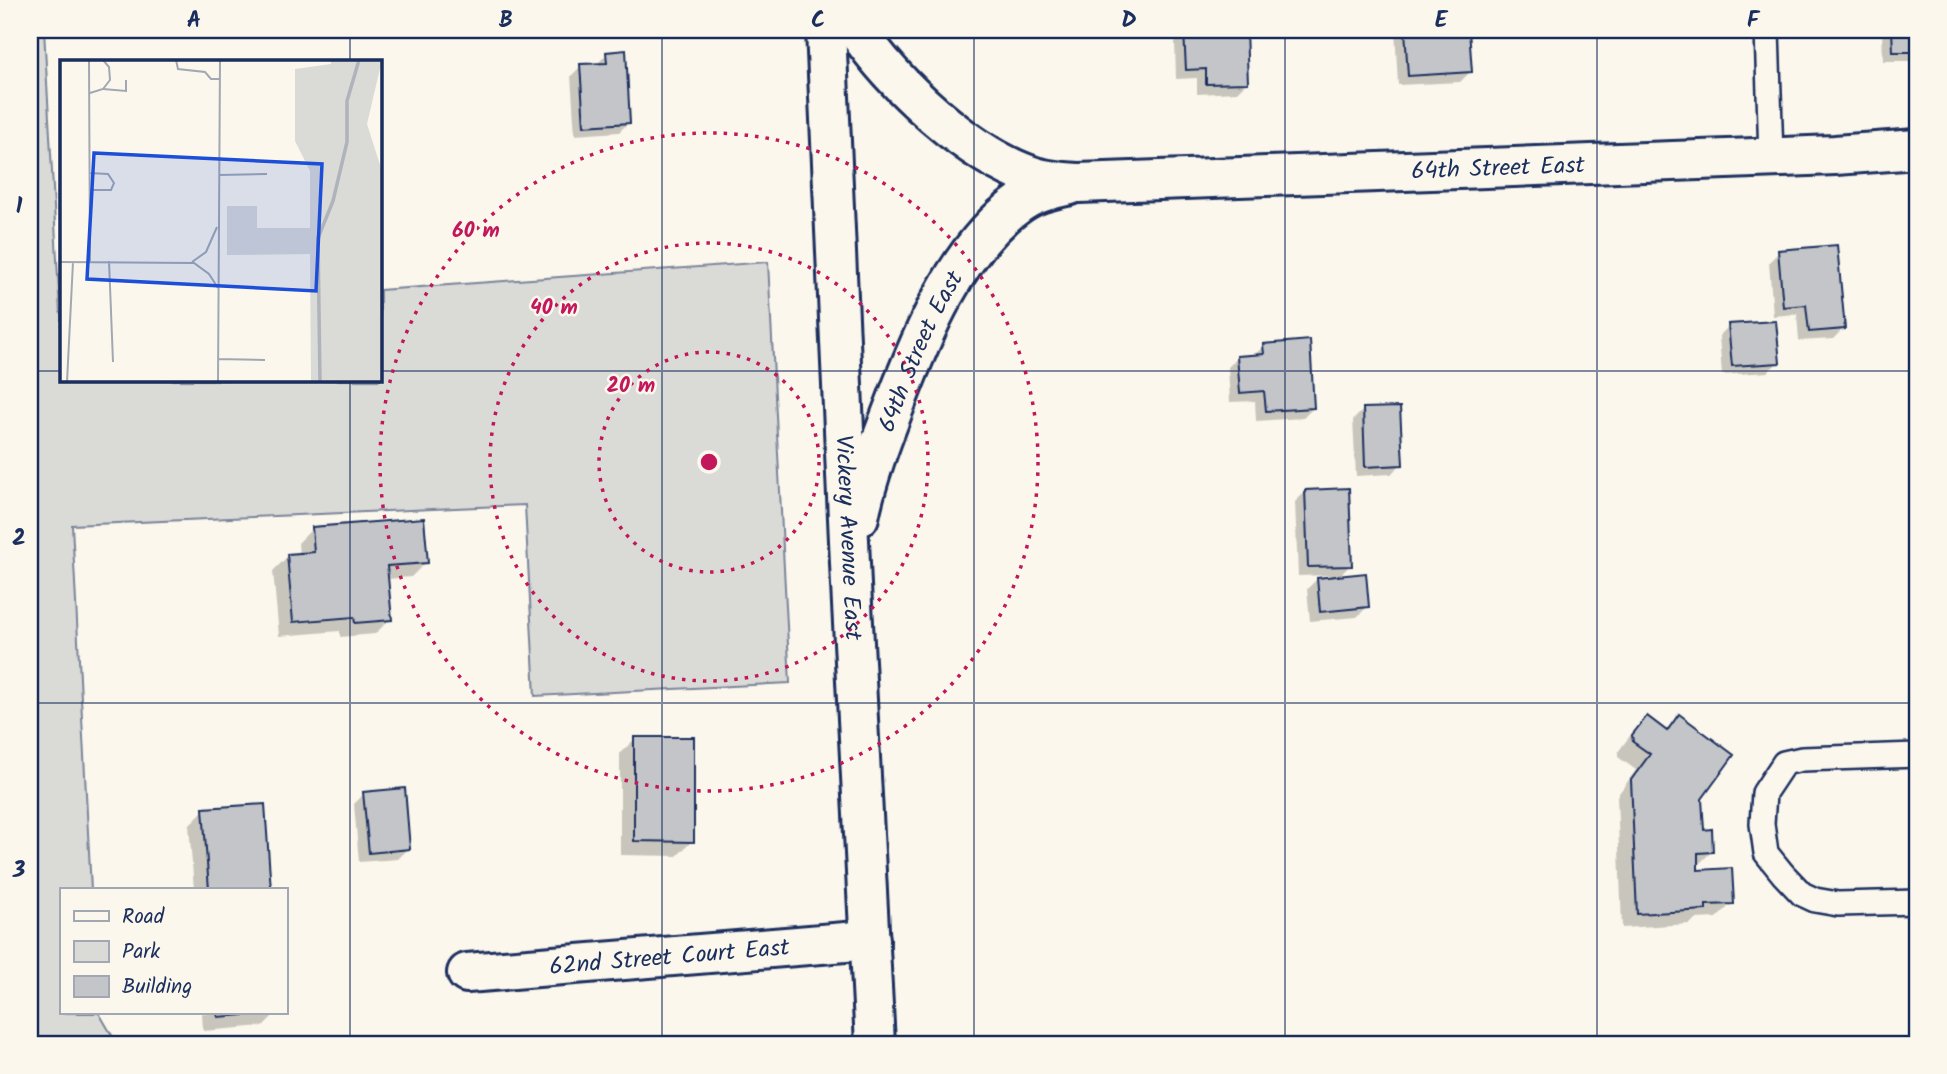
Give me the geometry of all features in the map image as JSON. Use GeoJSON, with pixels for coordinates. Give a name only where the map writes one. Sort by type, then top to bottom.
{"type":"FeatureCollection","features":[{"type":"Feature","properties":{"kind":"street","name":"Vickery Avenue East"},"geometry":{"type":"LineString","coordinates":[[826,30],[850,585],[875,1044]]}},
{"type":"Feature","properties":{"kind":"street","name":"64th Street East"},"geometry":{"type":"LineString","coordinates":[[857,30],[892,76],[937,117],[982,150],[1032,177],[1079,183],[1835,155],[1917,149]]}},
{"type":"Feature","properties":{"kind":"street","name":"64th Street East"},"geometry":{"type":"LineString","coordinates":[[850,585],[858,521],[870,474],[911,362],[932,315],[972,251],[1007,213],[1032,196],[1079,183]]}},
{"type":"Feature","properties":{"kind":"street","name":"62nd Street Court East"},"geometry":{"type":"LineString","coordinates":[[467,972],[870,940]]}},
{"type":"Feature","properties":{"kind":"lane"},"geometry":{"type":"LineString","coordinates":[[1768,30],[1771,157]]}},
{"type":"Feature","properties":{"kind":"lane"},"geometry":{"type":"LineString","coordinates":[[1917,755],[1801,759],[1784,762],[1764,793],[1762,824],[1766,853],[1802,894],[1815,900],[1838,904],[1917,902]]}},
{"type":"Feature","properties":{"kind":"green space"},"geometry":{"type":"Polygon","coordinates":[[[30,30],[44,30],[60,312],[60,382],[382,382],[382,290],[768,262],[790,683],[535,696],[525,505],[72,525],[91,888],[60,888],[60,1014],[100,1014],[117,1044],[30,1044],[30,30]]]}},
{"type":"Feature","properties":{"kind":"building"},"geometry":{"type":"Polygon","coordinates":[[[1246,30],[1248,83],[1206,84],[1206,69],[1186,70],[1184,31],[1246,30]]]}},
{"type":"Feature","properties":{"kind":"building"},"geometry":{"type":"Polygon","coordinates":[[[1405,30],[1469,30],[1472,72],[1408,76],[1405,30]]]}},
{"type":"Feature","properties":{"kind":"building"},"geometry":{"type":"Polygon","coordinates":[[[1892,30],[1917,30],[1917,52],[1893,52],[1892,30]]]}},
{"type":"Feature","properties":{"kind":"building"},"geometry":{"type":"Polygon","coordinates":[[[626,50],[630,123],[584,126],[580,64],[607,63],[606,52],[626,50]]]}},
{"type":"Feature","properties":{"kind":"building"},"geometry":{"type":"Polygon","coordinates":[[[1837,245],[1845,329],[1809,332],[1806,305],[1783,307],[1778,250],[1837,245]]]}},
{"type":"Feature","properties":{"kind":"building"},"geometry":{"type":"Polygon","coordinates":[[[1776,321],[1780,363],[1732,366],[1728,324],[1776,321]]]}},
{"type":"Feature","properties":{"kind":"building"},"geometry":{"type":"Polygon","coordinates":[[[1310,340],[1314,408],[1266,411],[1264,391],[1240,393],[1237,356],[1264,354],[1263,344],[1310,340]]]}},
{"type":"Feature","properties":{"kind":"building"},"geometry":{"type":"Polygon","coordinates":[[[1400,407],[1403,465],[1365,467],[1363,408],[1400,407]]]}},
{"type":"Feature","properties":{"kind":"building"},"geometry":{"type":"Polygon","coordinates":[[[1349,488],[1352,566],[1308,567],[1305,490],[1349,488]]]}},
{"type":"Feature","properties":{"kind":"building"},"geometry":{"type":"Polygon","coordinates":[[[424,518],[428,563],[387,566],[392,620],[355,623],[354,617],[293,622],[287,554],[314,552],[312,527],[424,518]]]}},
{"type":"Feature","properties":{"kind":"building"},"geometry":{"type":"Polygon","coordinates":[[[1366,573],[1369,607],[1320,612],[1317,578],[1366,573]]]}},
{"type":"Feature","properties":{"kind":"building"},"geometry":{"type":"Polygon","coordinates":[[[1679,714],[1734,755],[1702,799],[1704,830],[1712,829],[1713,852],[1698,853],[1698,870],[1732,868],[1734,904],[1706,905],[1706,910],[1637,914],[1631,780],[1650,754],[1633,742],[1632,735],[1647,716],[1667,731],[1679,714]]]}},
{"type":"Feature","properties":{"kind":"building"},"geometry":{"type":"Polygon","coordinates":[[[634,737],[694,737],[694,842],[634,841],[634,737]]]}},
{"type":"Feature","properties":{"kind":"building"},"geometry":{"type":"Polygon","coordinates":[[[405,788],[410,849],[369,853],[363,792],[405,788]]]}},
{"type":"Feature","properties":{"kind":"building"},"geometry":{"type":"Polygon","coordinates":[[[265,804],[271,888],[209,888],[203,808],[265,804]]]}},
{"type":"Feature","properties":{"kind":"building"},"geometry":{"type":"Polygon","coordinates":[[[217,1014],[258,1014],[218,1017],[217,1014]]]}}]}
